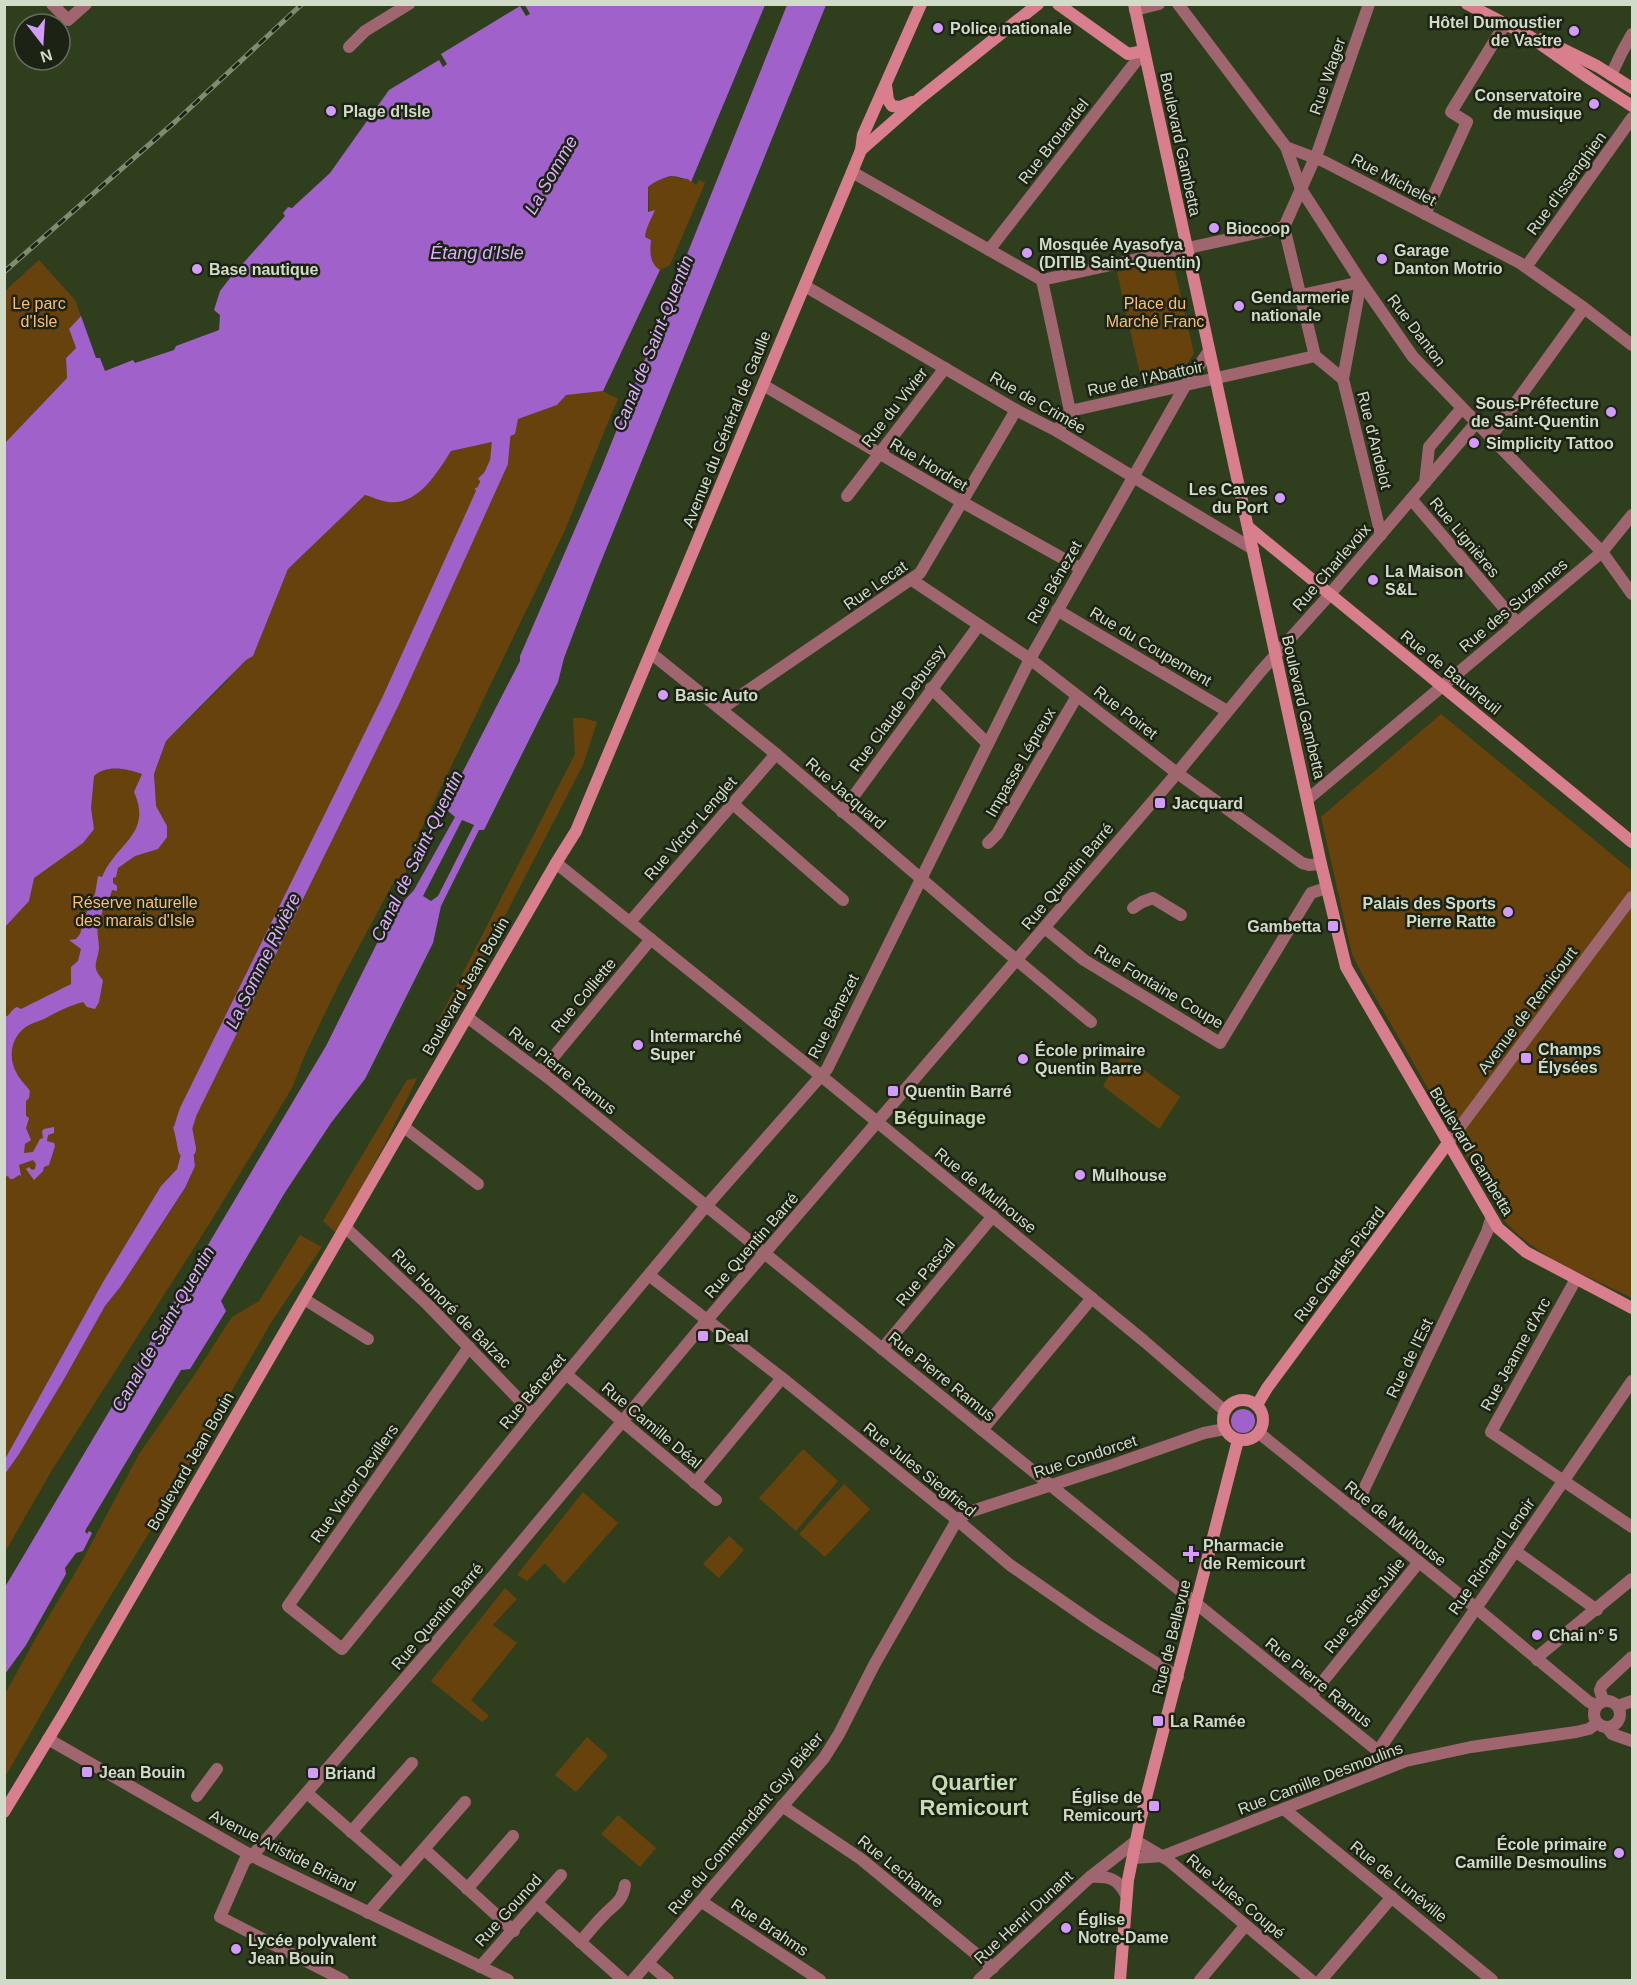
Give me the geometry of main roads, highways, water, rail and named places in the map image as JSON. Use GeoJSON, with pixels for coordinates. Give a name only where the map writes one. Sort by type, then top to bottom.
{"type":"FeatureCollection","features":[{"type":"Feature","properties":{"kind":"water","name":"Étang d'Isle"},"geometry":{"type":"Polygon","coordinates":[[[525,5],[765,5],[691,182],[688,179],[672,176],[648,187],[648,212],[655,210],[645,237],[651,240],[652,260],[660,270],[603,391],[566,395],[557,405],[518,419],[515,434],[501,440],[451,451],[426,486],[409,499],[388,502],[365,495],[288,569],[253,656],[246,660],[166,741],[154,774],[156,806],[167,826],[167,837],[158,849],[135,856],[118,868],[116,877],[113,878],[117,891],[112,890],[109,900],[103,905],[97,926],[99,948],[96,967],[103,980],[99,1002],[95,1009],[87,1007],[83,1002],[31,1024],[19,1033],[13,1045],[13,1065],[30,1091],[26,1101],[26,1116],[29,1118],[26,1128],[31,1140],[25,1144],[24,1153],[33,1152],[40,1139],[43,1138],[42,1131],[54,1127],[54,1133],[48,1135],[47,1141],[54,1143],[55,1146],[49,1165],[44,1167],[34,1180],[26,1169],[29,1167],[32,1170],[35,1169],[36,1164],[33,1160],[19,1165],[21,1176],[13,1179],[8,1176],[4,1177],[5,1017],[17,1007],[21,1009],[71,984],[71,967],[78,961],[81,949],[69,940],[76,939],[80,934],[90,902],[95,894],[98,876],[102,877],[108,865],[136,828],[139,806],[134,792],[142,774],[124,769],[111,769],[94,776],[91,808],[94,829],[83,843],[34,878],[29,901],[5,927],[5,443],[67,378],[66,358],[76,348],[69,329],[81,316],[96,358],[100,358],[105,371],[133,360],[135,363],[174,350],[176,346],[219,330],[220,315],[214,310],[220,291],[285,216],[283,213],[288,207],[292,208],[330,173],[389,90],[439,60],[443,67],[447,64],[441,54],[520,6],[526,16],[530,14],[525,5]]]}},
{"type":"Feature","properties":{"kind":"water","name":"Canal de Saint-Quentin"},"geometry":{"type":"Polygon","coordinates":[[[787,5],[826,5],[594,579],[564,658],[558,682],[484,830],[479,830],[441,906],[433,943],[365,1079],[331,1123],[284,1194],[221,1301],[226,1311],[190,1369],[181,1370],[85,1531],[87,1534],[89,1531],[92,1533],[83,1551],[76,1553],[65,1568],[66,1574],[26,1645],[5,1674],[5,1587],[326,1046],[391,915],[414,890],[455,817],[448,811],[457,783],[520,661],[520,656],[601,469],[787,5]],[[462,820],[423,896],[431,901],[438,896],[474,825],[462,820]]]}},
{"type":"Feature","properties":{"kind":"water"},"geometry":{"type":"Polygon","coordinates":[[[499,462],[501,463],[499,468],[501,475],[492,484],[494,487],[483,492],[482,501],[479,503],[475,488],[480,487],[478,479],[499,462]]]}},
{"type":"Feature","properties":{"kind":"water"},"geometry":{"type":"Polygon","coordinates":[[[190,1125],[195,1166],[185,1188],[121,1286],[105,1306],[63,1381],[5,1474],[5,1459],[103,1282],[161,1186],[177,1169],[181,1154],[173,1127],[190,1125]]]}},
{"type":"Feature","properties":{"kind":"water"},"geometry":{"type":"Polygon","coordinates":[[[1243,1409],[1252,1412],[1255,1421],[1252,1430],[1243,1433],[1234,1430],[1231,1421],[1234,1412],[1243,1409]]]}},
{"type":"Feature","properties":{"kind":"waterway","name":"La Somme Rivière"},"geometry":{"type":"LineString","coordinates":[[187,1149],[183,1128],[188,1112],[391,700],[499,462],[503,418]]}},
{"type":"Feature","properties":{"kind":"railway"},"geometry":{"type":"LineString","coordinates":[[4,272],[176,121],[302,4]]}},
{"type":"Feature","properties":{"kind":"place","name":"Police nationale"},"geometry":{"type":"Point","coordinates":[938,28]}},
{"type":"Feature","properties":{"kind":"place","name":"Hôtel Dumoustier de Vastre"},"geometry":{"type":"Point","coordinates":[1574,31]}},
{"type":"Feature","properties":{"kind":"place","name":"Conservatoire de musique"},"geometry":{"type":"Point","coordinates":[1594,104]}},
{"type":"Feature","properties":{"kind":"place","name":"Plage d'Isle"},"geometry":{"type":"Point","coordinates":[331,111]}},
{"type":"Feature","properties":{"kind":"place","name":"Biocoop"},"geometry":{"type":"Point","coordinates":[1214,228]}},
{"type":"Feature","properties":{"kind":"place","name":"Mosquée Ayasofya (DITIB Saint-Quentin)"},"geometry":{"type":"Point","coordinates":[1027,253]}},
{"type":"Feature","properties":{"kind":"place","name":"Garage Danton Motrio"},"geometry":{"type":"Point","coordinates":[1382,259]}},
{"type":"Feature","properties":{"kind":"place","name":"Base nautique"},"geometry":{"type":"Point","coordinates":[197,269]}},
{"type":"Feature","properties":{"kind":"place","name":"Gendarmerie nationale"},"geometry":{"type":"Point","coordinates":[1239,306]}},
{"type":"Feature","properties":{"kind":"place","name":"Sous-Préfecture de Saint-Quentin"},"geometry":{"type":"Point","coordinates":[1611,412]}},
{"type":"Feature","properties":{"kind":"place","name":"Simplicity Tattoo"},"geometry":{"type":"Point","coordinates":[1474,443]}},
{"type":"Feature","properties":{"kind":"place","name":"Les Caves du Port"},"geometry":{"type":"Point","coordinates":[1280,498]}},
{"type":"Feature","properties":{"kind":"place","name":"La Maison S&L"},"geometry":{"type":"Point","coordinates":[1373,580]}},
{"type":"Feature","properties":{"kind":"place","name":"Basic Auto"},"geometry":{"type":"Point","coordinates":[663,695]}},
{"type":"Feature","properties":{"kind":"place","name":"Jacquard"},"geometry":{"type":"Point","coordinates":[1160,803]}},
{"type":"Feature","properties":{"kind":"place","name":"Palais des Sports Pierre Ratte"},"geometry":{"type":"Point","coordinates":[1508,912]}},
{"type":"Feature","properties":{"kind":"place","name":"Gambetta"},"geometry":{"type":"Point","coordinates":[1333,926]}},
{"type":"Feature","properties":{"kind":"place","name":"Intermarché Super"},"geometry":{"type":"Point","coordinates":[638,1045]}},
{"type":"Feature","properties":{"kind":"place","name":"Champs Élysées"},"geometry":{"type":"Point","coordinates":[1526,1058]}},
{"type":"Feature","properties":{"kind":"place","name":"École primaire Quentin Barre"},"geometry":{"type":"Point","coordinates":[1023,1059]}},
{"type":"Feature","properties":{"kind":"place","name":"Quentin Barré"},"geometry":{"type":"Point","coordinates":[893,1091]}},
{"type":"Feature","properties":{"kind":"place","name":"Mulhouse"},"geometry":{"type":"Point","coordinates":[1080,1175]}},
{"type":"Feature","properties":{"kind":"place","name":"Deal"},"geometry":{"type":"Point","coordinates":[703,1336]}},
{"type":"Feature","properties":{"kind":"place","name":"Pharmacie de Remicourt"},"geometry":{"type":"Point","coordinates":[1191,1554]}},
{"type":"Feature","properties":{"kind":"place","name":"Chai n° 5"},"geometry":{"type":"Point","coordinates":[1537,1635]}},
{"type":"Feature","properties":{"kind":"place","name":"La Ramée"},"geometry":{"type":"Point","coordinates":[1158,1721]}},
{"type":"Feature","properties":{"kind":"place","name":"Jean Bouin"},"geometry":{"type":"Point","coordinates":[87,1772]}},
{"type":"Feature","properties":{"kind":"place","name":"Briand"},"geometry":{"type":"Point","coordinates":[313,1773]}},
{"type":"Feature","properties":{"kind":"place","name":"Église de Remicourt"},"geometry":{"type":"Point","coordinates":[1154,1806]}},
{"type":"Feature","properties":{"kind":"place","name":"École primaire Camille Desmoulins"},"geometry":{"type":"Point","coordinates":[1619,1853]}},
{"type":"Feature","properties":{"kind":"place","name":"Église Notre-Dame"},"geometry":{"type":"Point","coordinates":[1066,1928]}},
{"type":"Feature","properties":{"kind":"place","name":"Lycée polyvalent Jean Bouin"},"geometry":{"type":"Point","coordinates":[236,1949]}},
{"type":"Feature","properties":{"kind":"district","name":"Béguinage"},"geometry":{"type":"Point","coordinates":[940,1118]}},
{"type":"Feature","properties":{"kind":"district","name":"Quartier Remicourt"},"geometry":{"type":"Point","coordinates":[974,1794]}},
{"type":"Feature","properties":{"kind":"water label","name":"La Somme"},"geometry":{"type":"Point","coordinates":[551,175]}},
{"type":"Feature","properties":{"kind":"park label","name":"Le parc d'Isle"},"geometry":{"type":"Point","coordinates":[39,312]}},
{"type":"Feature","properties":{"kind":"park label","name":"Place du Marché Franc"},"geometry":{"type":"Point","coordinates":[1155,312]}},
{"type":"Feature","properties":{"kind":"park label","name":"Réserve naturelle des marais d'Isle"},"geometry":{"type":"Point","coordinates":[135,911]}}]}
